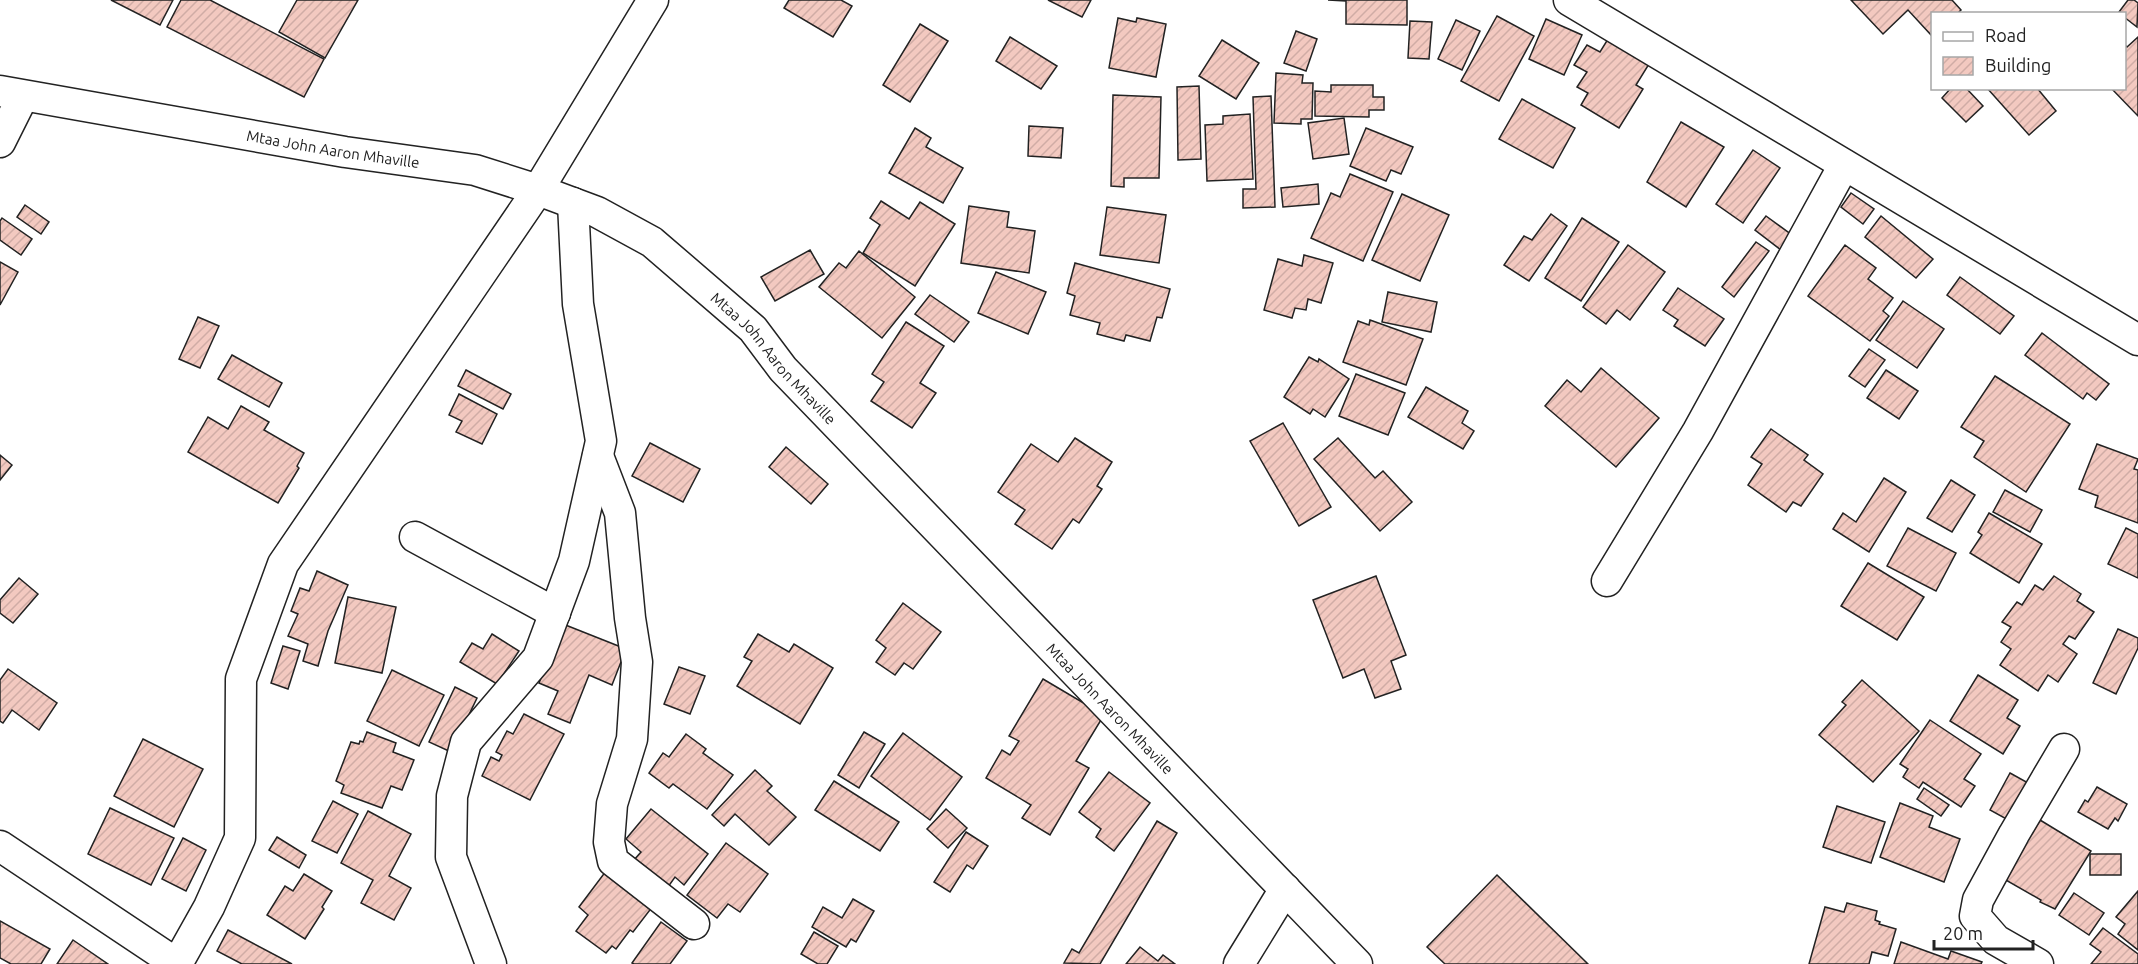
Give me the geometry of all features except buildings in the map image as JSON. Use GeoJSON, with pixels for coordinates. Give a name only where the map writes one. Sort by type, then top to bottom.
{"type":"FeatureCollection","features":[{"type":"Feature","properties":{"kind":"street"},"geometry":{"type":"LineString","coordinates":[[0,846],[177,964],[209,907],[240,838],[241,679],[283,564],[538,190],[653,0]]}},
{"type":"Feature","properties":{"kind":"street"},"geometry":{"type":"LineString","coordinates":[[1569,0],[2138,340]]}},
{"type":"Feature","properties":{"kind":"street"},"geometry":{"type":"LineString","coordinates":[[0,142],[12,93]]}},
{"type":"Feature","properties":{"kind":"street","name":"Mtaa John Aaron Mhaville"},"geometry":{"type":"LineString","coordinates":[[12,93],[345,152],[475,170],[597,212],[652,242],[753,329],[783,369],[1357,964]]}},
{"type":"Feature","properties":{"kind":"street"},"geometry":{"type":"LineString","coordinates":[[1607,580],[1698,431],[1844,165]]}},
{"type":"Feature","properties":{"kind":"street"},"geometry":{"type":"LineString","coordinates":[[491,964],[451,857],[452,796],[466,741],[538,658],[574,561],[598,456],[601,441],[578,304],[573,203]]}},
{"type":"Feature","properties":{"kind":"street"},"geometry":{"type":"LineString","coordinates":[[598,456],[620,513],[636,662],[632,739],[612,804],[609,843],[613,861],[694,924]]}},
{"type":"Feature","properties":{"kind":"street"},"geometry":{"type":"LineString","coordinates":[[415,537],[555,613]]}},
{"type":"Feature","properties":{"kind":"street"},"geometry":{"type":"LineString","coordinates":[[2038,964],[1996,940],[1975,916],[1978,900],[2064,749]]}},
{"type":"Feature","properties":{"kind":"street"},"geometry":{"type":"LineString","coordinates":[[1239,964],[1285,889]]}}]}
